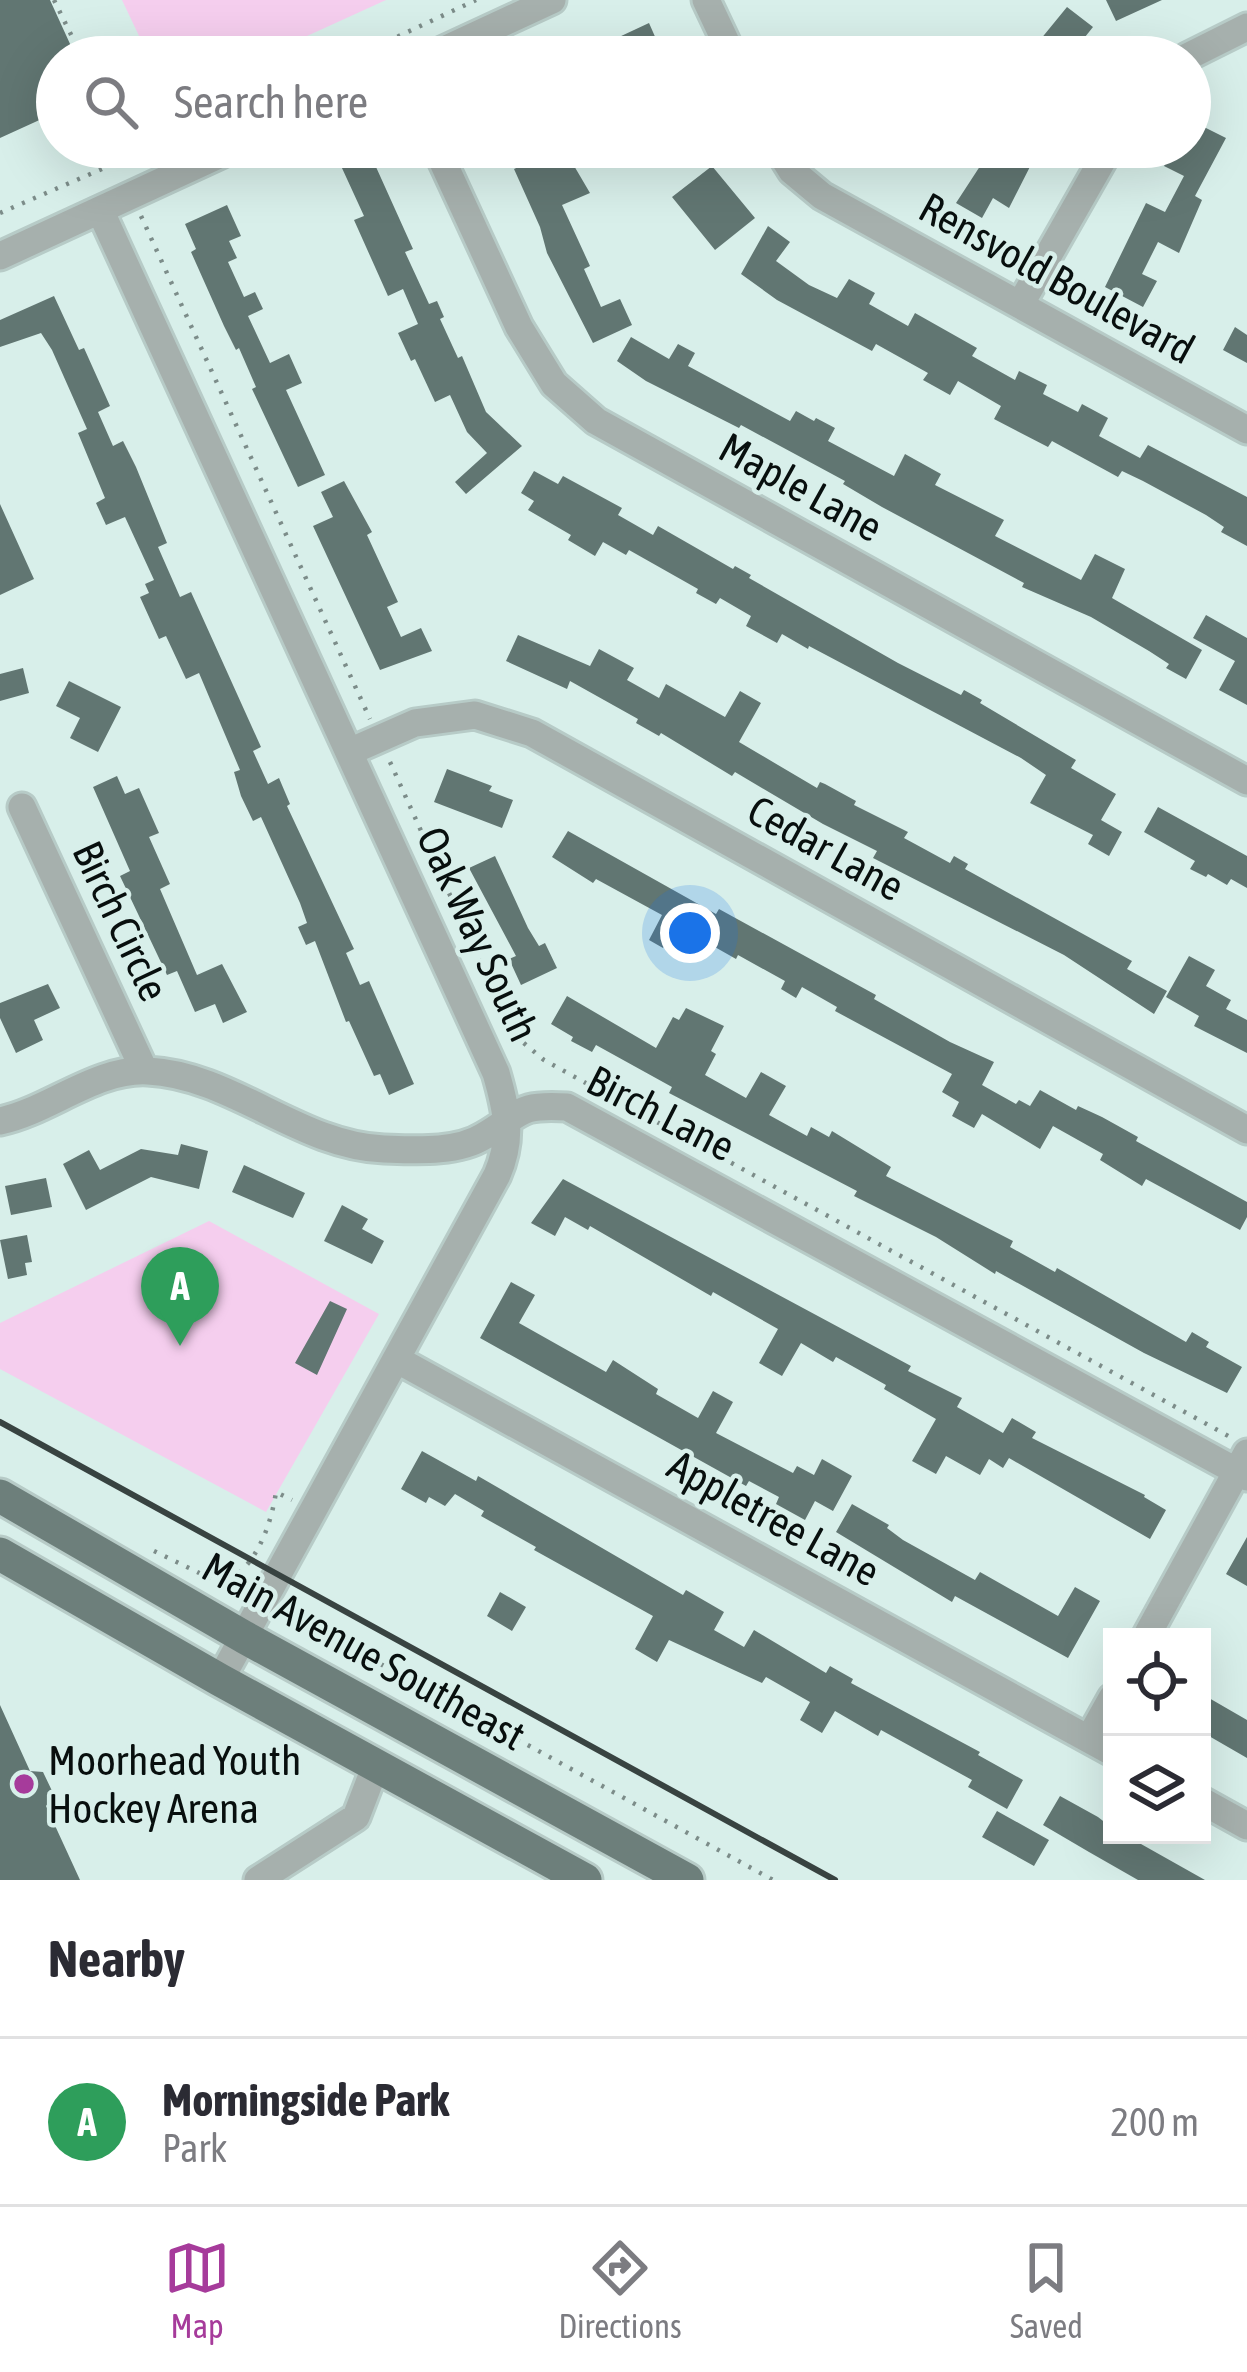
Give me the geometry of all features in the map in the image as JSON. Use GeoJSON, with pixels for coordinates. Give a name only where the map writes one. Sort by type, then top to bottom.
{"type":"FeatureCollection","features":[{"type":"Feature","properties":{"kind":"main road","name":"Main Avenue Southeast"},"geometry":{"type":"LineString","coordinates":[[0,1496],[244,1637],[687,1880]]}},
{"type":"Feature","properties":{"kind":"main road"},"geometry":{"type":"LineString","coordinates":[[0,1554],[585,1880]]}},
{"type":"Feature","properties":{"kind":"street"},"geometry":{"type":"LineString","coordinates":[[474,36],[552,0]]}},
{"type":"Feature","properties":{"kind":"street"},"geometry":{"type":"LineString","coordinates":[[706,0],[723,36]]}},
{"type":"Feature","properties":{"kind":"street"},"geometry":{"type":"LineString","coordinates":[[1211,45],[1247,27]]}},
{"type":"Feature","properties":{"kind":"street"},"geometry":{"type":"LineString","coordinates":[[0,256],[191,168]]}},
{"type":"Feature","properties":{"kind":"street","name":"Maple Lane"},"geometry":{"type":"LineString","coordinates":[[446,168],[519,327],[554,384],[596,421],[1247,781]]}},
{"type":"Feature","properties":{"kind":"street","name":"Rensvold Boulevard"},"geometry":{"type":"LineString","coordinates":[[790,168],[822,196],[1247,430]]}},
{"type":"Feature","properties":{"kind":"street"},"geometry":{"type":"LineString","coordinates":[[1020,305],[1098,168]]}},
{"type":"Feature","properties":{"kind":"street","name":"Oak Way South"},"geometry":{"type":"LineString","coordinates":[[100,210],[496,1073],[508,1116],[507,1150],[497,1175],[220,1680]]}},
{"type":"Feature","properties":{"kind":"street","name":"Cedar Lane"},"geometry":{"type":"LineString","coordinates":[[349,752],[416,723],[475,715],[532,733],[1247,1130]]}},
{"type":"Feature","properties":{"kind":"street","name":"Birch Circle"},"geometry":{"type":"LineString","coordinates":[[22,807],[144,1070]]}},
{"type":"Feature","properties":{"kind":"street"},"geometry":{"type":"LineString","coordinates":[[0,1121],[23,1116],[107,1078],[144,1070]]}},
{"type":"Feature","properties":{"kind":"street","name":"Birch Lane"},"geometry":{"type":"LineString","coordinates":[[144,1070],[182,1076],[340,1141],[380,1149],[454,1147],[483,1137],[508,1116],[536,1105],[567,1106],[1242,1461]]}},
{"type":"Feature","properties":{"kind":"street","name":"Appletree Lane"},"geometry":{"type":"LineString","coordinates":[[396,1359],[1101,1746]]}},
{"type":"Feature","properties":{"kind":"street"},"geometry":{"type":"LineString","coordinates":[[1151,1628],[1242,1461]]}},
{"type":"Feature","properties":{"kind":"street"},"geometry":{"type":"LineString","coordinates":[[258,1880],[356,1817],[376,1766]]}},
{"type":"Feature","properties":{"kind":"street"},"geometry":{"type":"LineString","coordinates":[[1211,1806],[1247,1826]]}},
{"type":"Feature","properties":{"kind":"path"},"geometry":{"type":"LineString","coordinates":[[399,36],[476,0]]}},
{"type":"Feature","properties":{"kind":"path"},"geometry":{"type":"LineString","coordinates":[[57,1],[73,36]]}},
{"type":"Feature","properties":{"kind":"path"},"geometry":{"type":"LineString","coordinates":[[0,213],[104,168]]}},
{"type":"Feature","properties":{"kind":"path"},"geometry":{"type":"LineString","coordinates":[[140,213],[504,1015],[519,1039],[544,1060],[1242,1461]]}},
{"type":"Feature","properties":{"kind":"path"},"geometry":{"type":"LineString","coordinates":[[201,1576],[222,1584],[238,1578],[272,1518],[277,1492]]}},
{"type":"Feature","properties":{"kind":"path"},"geometry":{"type":"LineString","coordinates":[[292,1616],[773,1880]]}},
{"type":"Feature","properties":{"kind":"shaded area"},"geometry":{"type":"Polygon","coordinates":[[[122,0],[386,0],[307,36],[139,36],[122,0]]]}},
{"type":"Feature","properties":{"kind":"shaded area"},"geometry":{"type":"Polygon","coordinates":[[[209,1221],[379,1314],[266,1512],[0,1369],[0,1323],[209,1221]]]}},
{"type":"Feature","properties":{"kind":"building"},"geometry":{"type":"Polygon","coordinates":[[[0,0],[50,0],[66,36],[36,36],[36,122],[0,138],[0,0]]]}},
{"type":"Feature","properties":{"kind":"building"},"geometry":{"type":"Polygon","coordinates":[[[1106,0],[1162,0],[1116,21],[1106,0]]]}},
{"type":"Feature","properties":{"kind":"building"},"geometry":{"type":"Polygon","coordinates":[[[1067,7],[1093,27],[1086,36],[1043,36],[1067,7]]]}},
{"type":"Feature","properties":{"kind":"building"},"geometry":{"type":"Polygon","coordinates":[[[649,23],[655,36],[621,36],[649,23]]]}},
{"type":"Feature","properties":{"kind":"building"},"geometry":{"type":"Polygon","coordinates":[[[1211,130],[1226,138],[1211,166],[1211,130]]]}},
{"type":"Feature","properties":{"kind":"building"},"geometry":{"type":"Polygon","coordinates":[[[342,168],[376,168],[413,249],[405,252],[429,304],[437,301],[444,317],[440,319],[486,412],[522,446],[466,494],[455,482],[487,453],[467,432],[450,395],[435,402],[415,359],[411,361],[398,333],[418,324],[403,289],[388,296],[354,220],[364,216],[342,168]]]}},
{"type":"Feature","properties":{"kind":"building"},"geometry":{"type":"Polygon","coordinates":[[[575,168],[590,193],[562,205],[590,266],[584,269],[601,307],[620,299],[632,325],[593,343],[547,253],[514,169],[575,168]]]}},
{"type":"Feature","properties":{"kind":"building"},"geometry":{"type":"Polygon","coordinates":[[[714,168],[755,218],[715,250],[672,197],[714,168]]]}},
{"type":"Feature","properties":{"kind":"building"},"geometry":{"type":"Polygon","coordinates":[[[979,168],[1029,168],[1009,208],[993,198],[982,218],[956,203],[979,168]]]}},
{"type":"Feature","properties":{"kind":"building"},"geometry":{"type":"Polygon","coordinates":[[[1168,168],[1210,168],[1195,196],[1202,200],[1179,253],[1158,242],[1142,274],[1157,281],[1143,307],[1105,287],[1146,203],[1165,212],[1184,176],[1168,168]]]}},
{"type":"Feature","properties":{"kind":"building"},"geometry":{"type":"Polygon","coordinates":[[[227,205],[241,236],[229,241],[237,258],[228,262],[244,297],[255,292],[263,309],[248,316],[270,363],[289,354],[302,383],[286,390],[325,475],[298,487],[252,389],[256,387],[239,348],[236,350],[191,252],[196,249],[185,224],[227,205]]]}},
{"type":"Feature","properties":{"kind":"building"},"geometry":{"type":"Polygon","coordinates":[[[768,226],[790,242],[776,261],[809,285],[837,298],[849,279],[875,293],[869,304],[908,326],[915,313],[977,348],[972,356],[1015,380],[1019,371],[1047,385],[1043,394],[1078,412],[1082,404],[1108,418],[1099,436],[1140,458],[1148,445],[1247,497],[1247,546],[1221,532],[1224,527],[1206,515],[1143,481],[1122,471],[1118,477],[1052,441],[1048,447],[994,419],[1001,406],[958,381],[950,395],[923,380],[928,373],[876,344],[872,351],[777,300],[741,274],[768,226]]]}},
{"type":"Feature","properties":{"kind":"building"},"geometry":{"type":"Polygon","coordinates":[[[54,296],[110,406],[98,412],[113,446],[123,441],[136,467],[167,543],[158,547],[180,597],[191,592],[261,747],[253,751],[268,784],[279,778],[287,806],[354,949],[346,953],[360,985],[369,981],[414,1084],[389,1095],[346,1022],[315,941],[306,945],[298,927],[307,923],[300,903],[261,817],[253,821],[241,796],[234,772],[240,770],[199,673],[186,679],[166,636],[159,639],[140,597],[149,593],[145,584],[154,580],[125,517],[106,525],[96,503],[105,498],[78,433],[87,429],[52,350],[41,333],[0,347],[0,320],[54,296]]]}},
{"type":"Feature","properties":{"kind":"building"},"geometry":{"type":"Polygon","coordinates":[[[1235,327],[1247,335],[1247,363],[1223,350],[1235,327]]]}},
{"type":"Feature","properties":{"kind":"building"},"geometry":{"type":"Polygon","coordinates":[[[631,337],[669,359],[678,344],[695,353],[688,366],[790,421],[796,411],[835,428],[828,441],[894,476],[905,454],[941,474],[935,485],[1004,520],[995,536],[1081,580],[1095,554],[1125,569],[1112,598],[1202,650],[1186,679],[1091,617],[1022,587],[1024,583],[882,507],[843,484],[845,481],[646,381],[617,361],[631,337]]]}},
{"type":"Feature","properties":{"kind":"building"},"geometry":{"type":"Polygon","coordinates":[[[534,471],[558,484],[563,476],[622,508],[618,515],[653,535],[658,526],[735,566],[898,663],[961,695],[964,690],[982,700],[980,703],[1076,760],[1071,768],[1116,794],[1101,820],[1122,832],[1109,856],[1088,844],[1093,835],[1030,803],[1046,775],[1021,758],[809,646],[782,634],[777,643],[746,626],[751,616],[720,598],[716,604],[629,550],[626,555],[603,542],[595,556],[568,540],[571,535],[528,510],[534,501],[521,493],[534,471]]]}},
{"type":"Feature","properties":{"kind":"building"},"geometry":{"type":"Polygon","coordinates":[[[344,481],[372,532],[367,535],[398,602],[387,607],[401,637],[421,628],[432,651],[380,670],[313,526],[333,517],[321,492],[344,481]]]}},
{"type":"Feature","properties":{"kind":"building"},"geometry":{"type":"Polygon","coordinates":[[[0,504],[34,579],[0,595],[0,504]]]}},
{"type":"Feature","properties":{"kind":"building"},"geometry":{"type":"Polygon","coordinates":[[[1206,615],[1247,638],[1247,705],[1219,690],[1235,661],[1193,638],[1206,615]]]}},
{"type":"Feature","properties":{"kind":"building"},"geometry":{"type":"Polygon","coordinates":[[[518,635],[590,666],[599,649],[634,668],[627,680],[659,698],[666,684],[725,717],[740,691],[761,703],[739,742],[817,788],[820,782],[856,801],[854,805],[908,832],[904,838],[950,863],[954,856],[968,864],[965,869],[1132,961],[1127,969],[1167,991],[1154,1014],[1064,955],[873,858],[877,851],[735,772],[732,776],[659,736],[570,681],[567,689],[506,661],[518,635]]]}},
{"type":"Feature","properties":{"kind":"building"},"geometry":{"type":"Polygon","coordinates":[[[23,668],[29,693],[0,701],[0,674],[23,668]]]}},
{"type":"Feature","properties":{"kind":"building"},"geometry":{"type":"Polygon","coordinates":[[[69,681],[121,707],[98,752],[70,738],[80,718],[56,706],[69,681]]]}},
{"type":"Feature","properties":{"kind":"building"},"geometry":{"type":"Polygon","coordinates":[[[447,769],[492,786],[489,791],[513,800],[502,828],[434,802],[447,769]]]}},
{"type":"Feature","properties":{"kind":"building"},"geometry":{"type":"Polygon","coordinates":[[[117,776],[125,794],[139,788],[159,833],[149,837],[170,884],[160,889],[197,975],[222,964],[247,1012],[223,1023],[215,1004],[195,1012],[177,971],[167,975],[120,876],[130,871],[93,787],[117,776]]]}},
{"type":"Feature","properties":{"kind":"building"},"geometry":{"type":"Polygon","coordinates":[[[1158,807],[1247,856],[1247,888],[1190,869],[1195,861],[1144,832],[1158,807]]]}},
{"type":"Feature","properties":{"kind":"building"},"geometry":{"type":"Polygon","coordinates":[[[568,831],[994,1062],[982,1085],[1016,1104],[1019,1100],[1030,1106],[1040,1090],[1138,1137],[1136,1141],[1247,1202],[1247,1217],[1240,1230],[1146,1179],[1142,1186],[1100,1160],[1103,1154],[1053,1126],[1040,1149],[982,1114],[974,1128],[952,1116],[959,1102],[942,1092],[952,1074],[835,1011],[837,1007],[802,987],[796,998],[781,989],[785,981],[738,955],[736,959],[676,925],[663,948],[649,940],[662,915],[596,879],[593,883],[552,857],[568,831]]]}},
{"type":"Feature","properties":{"kind":"building"},"geometry":{"type":"Polygon","coordinates":[[[495,856],[528,928],[539,946],[545,943],[557,968],[521,985],[509,959],[516,956],[469,868],[495,856]]]}},
{"type":"Feature","properties":{"kind":"building"},"geometry":{"type":"Polygon","coordinates":[[[1189,956],[1215,970],[1206,986],[1231,1000],[1226,1009],[1247,1020],[1247,1053],[1194,1026],[1199,1016],[1166,997],[1189,956]]]}},
{"type":"Feature","properties":{"kind":"building"},"geometry":{"type":"Polygon","coordinates":[[[48,984],[60,1008],[34,1020],[43,1040],[16,1053],[0,1018],[0,1003],[48,984]]]}},
{"type":"Feature","properties":{"kind":"building"},"geometry":{"type":"Polygon","coordinates":[[[567,996],[656,1048],[673,1017],[679,1020],[686,1008],[724,1026],[705,1075],[746,1098],[761,1072],[786,1086],[769,1115],[807,1136],[811,1127],[829,1137],[832,1131],[891,1167],[886,1176],[1013,1241],[1010,1247],[1055,1272],[1057,1268],[1186,1342],[1192,1332],[1209,1342],[1206,1347],[1242,1367],[1227,1393],[1144,1353],[854,1196],[857,1191],[669,1093],[672,1087],[596,1045],[592,1052],[571,1041],[573,1037],[551,1024],[567,996]]]}},
{"type":"Feature","properties":{"kind":"building"},"geometry":{"type":"Polygon","coordinates":[[[181,1144],[208,1151],[199,1189],[151,1177],[86,1210],[63,1164],[89,1150],[100,1170],[141,1149],[178,1155],[181,1144]]]}},
{"type":"Feature","properties":{"kind":"building"},"geometry":{"type":"Polygon","coordinates":[[[244,1165],[305,1193],[293,1218],[232,1192],[244,1165]]]}},
{"type":"Feature","properties":{"kind":"building"},"geometry":{"type":"Polygon","coordinates":[[[46,1178],[52,1207],[11,1215],[5,1186],[46,1178]]]}},
{"type":"Feature","properties":{"kind":"building"},"geometry":{"type":"Polygon","coordinates":[[[563,1179],[911,1366],[908,1371],[962,1398],[957,1407],[1003,1433],[1012,1418],[1036,1432],[1032,1438],[1145,1495],[1166,1510],[1150,1539],[1009,1458],[1003,1468],[989,1459],[980,1475],[946,1456],[936,1474],[912,1461],[936,1419],[884,1389],[886,1385],[801,1343],[782,1376],[759,1363],[778,1329],[590,1226],[588,1230],[565,1217],[555,1236],[531,1223],[563,1179]]]}},
{"type":"Feature","properties":{"kind":"building"},"geometry":{"type":"Polygon","coordinates":[[[342,1205],[368,1219],[362,1229],[384,1241],[372,1264],[324,1241],[342,1205]]]}},
{"type":"Feature","properties":{"kind":"building"},"geometry":{"type":"Polygon","coordinates":[[[27,1235],[32,1262],[25,1263],[27,1275],[8,1279],[0,1240],[27,1235]]]}},
{"type":"Feature","properties":{"kind":"building"},"geometry":{"type":"Polygon","coordinates":[[[511,1282],[535,1295],[519,1323],[606,1372],[613,1360],[658,1389],[656,1394],[698,1418],[713,1391],[733,1402],[716,1433],[793,1473],[797,1466],[814,1475],[822,1459],[852,1476],[833,1511],[815,1501],[805,1520],[776,1504],[779,1497],[749,1481],[746,1486],[480,1338],[511,1282]]]}},
{"type":"Feature","properties":{"kind":"building"},"geometry":{"type":"Polygon","coordinates":[[[330,1301],[347,1309],[317,1375],[295,1363],[330,1301]]]}},
{"type":"Feature","properties":{"kind":"building"},"geometry":{"type":"Polygon","coordinates":[[[422,1451],[476,1481],[478,1476],[683,1595],[686,1590],[724,1612],[714,1630],[744,1647],[754,1630],[826,1673],[830,1666],[853,1679],[851,1683],[980,1752],[978,1755],[1023,1780],[1007,1809],[968,1787],[972,1780],[881,1730],[878,1736],[835,1711],[822,1733],[800,1720],[810,1702],[766,1677],[762,1683],[669,1640],[657,1662],[635,1649],[653,1616],[534,1550],[536,1547],[481,1516],[484,1511],[455,1494],[445,1506],[429,1497],[426,1503],[401,1489],[422,1451]]]}},
{"type":"Feature","properties":{"kind":"building"},"geometry":{"type":"Polygon","coordinates":[[[852,1504],[889,1525],[903,1540],[975,1580],[980,1572],[1058,1616],[1075,1587],[1100,1601],[1068,1658],[955,1596],[952,1602],[836,1532],[852,1504]]]}},
{"type":"Feature","properties":{"kind":"building"},"geometry":{"type":"Polygon","coordinates":[[[1247,1537],[1247,1586],[1226,1574],[1247,1537]]]}},
{"type":"Feature","properties":{"kind":"building"},"geometry":{"type":"Polygon","coordinates":[[[500,1592],[526,1607],[512,1631],[487,1616],[500,1592]]]}},
{"type":"Feature","properties":{"kind":"building"},"geometry":{"type":"Polygon","coordinates":[[[1211,1699],[1247,1720],[1247,1758],[1211,1737],[1211,1699]]]}},
{"type":"Feature","properties":{"kind":"building","name":"Moorhead Youth Hockey Arena"},"geometry":{"type":"Polygon","coordinates":[[[0,1705],[30,1771],[43,1772],[54,1795],[46,1806],[80,1880],[0,1880],[0,1705]]]}},
{"type":"Feature","properties":{"kind":"building"},"geometry":{"type":"Polygon","coordinates":[[[1060,1796],[1103,1821],[1103,1844],[1141,1844],[1205,1880],[1138,1880],[1043,1825],[1060,1796]]]}},
{"type":"Feature","properties":{"kind":"building"},"geometry":{"type":"Polygon","coordinates":[[[997,1811],[1049,1840],[1034,1866],[982,1837],[997,1811]]]}},
{"type":"Feature","properties":{"kind":"railway"},"geometry":{"type":"LineString","coordinates":[[0,1422],[835,1880]]}},
{"type":"Feature","properties":{"kind":"place","name":"Morningside Park"},"geometry":{"type":"Point","coordinates":[180,1346]}},
{"type":"Feature","properties":{"kind":"place","name":"Moorhead Youth Hockey Arena"},"geometry":{"type":"Point","coordinates":[24,1784]}}]}
